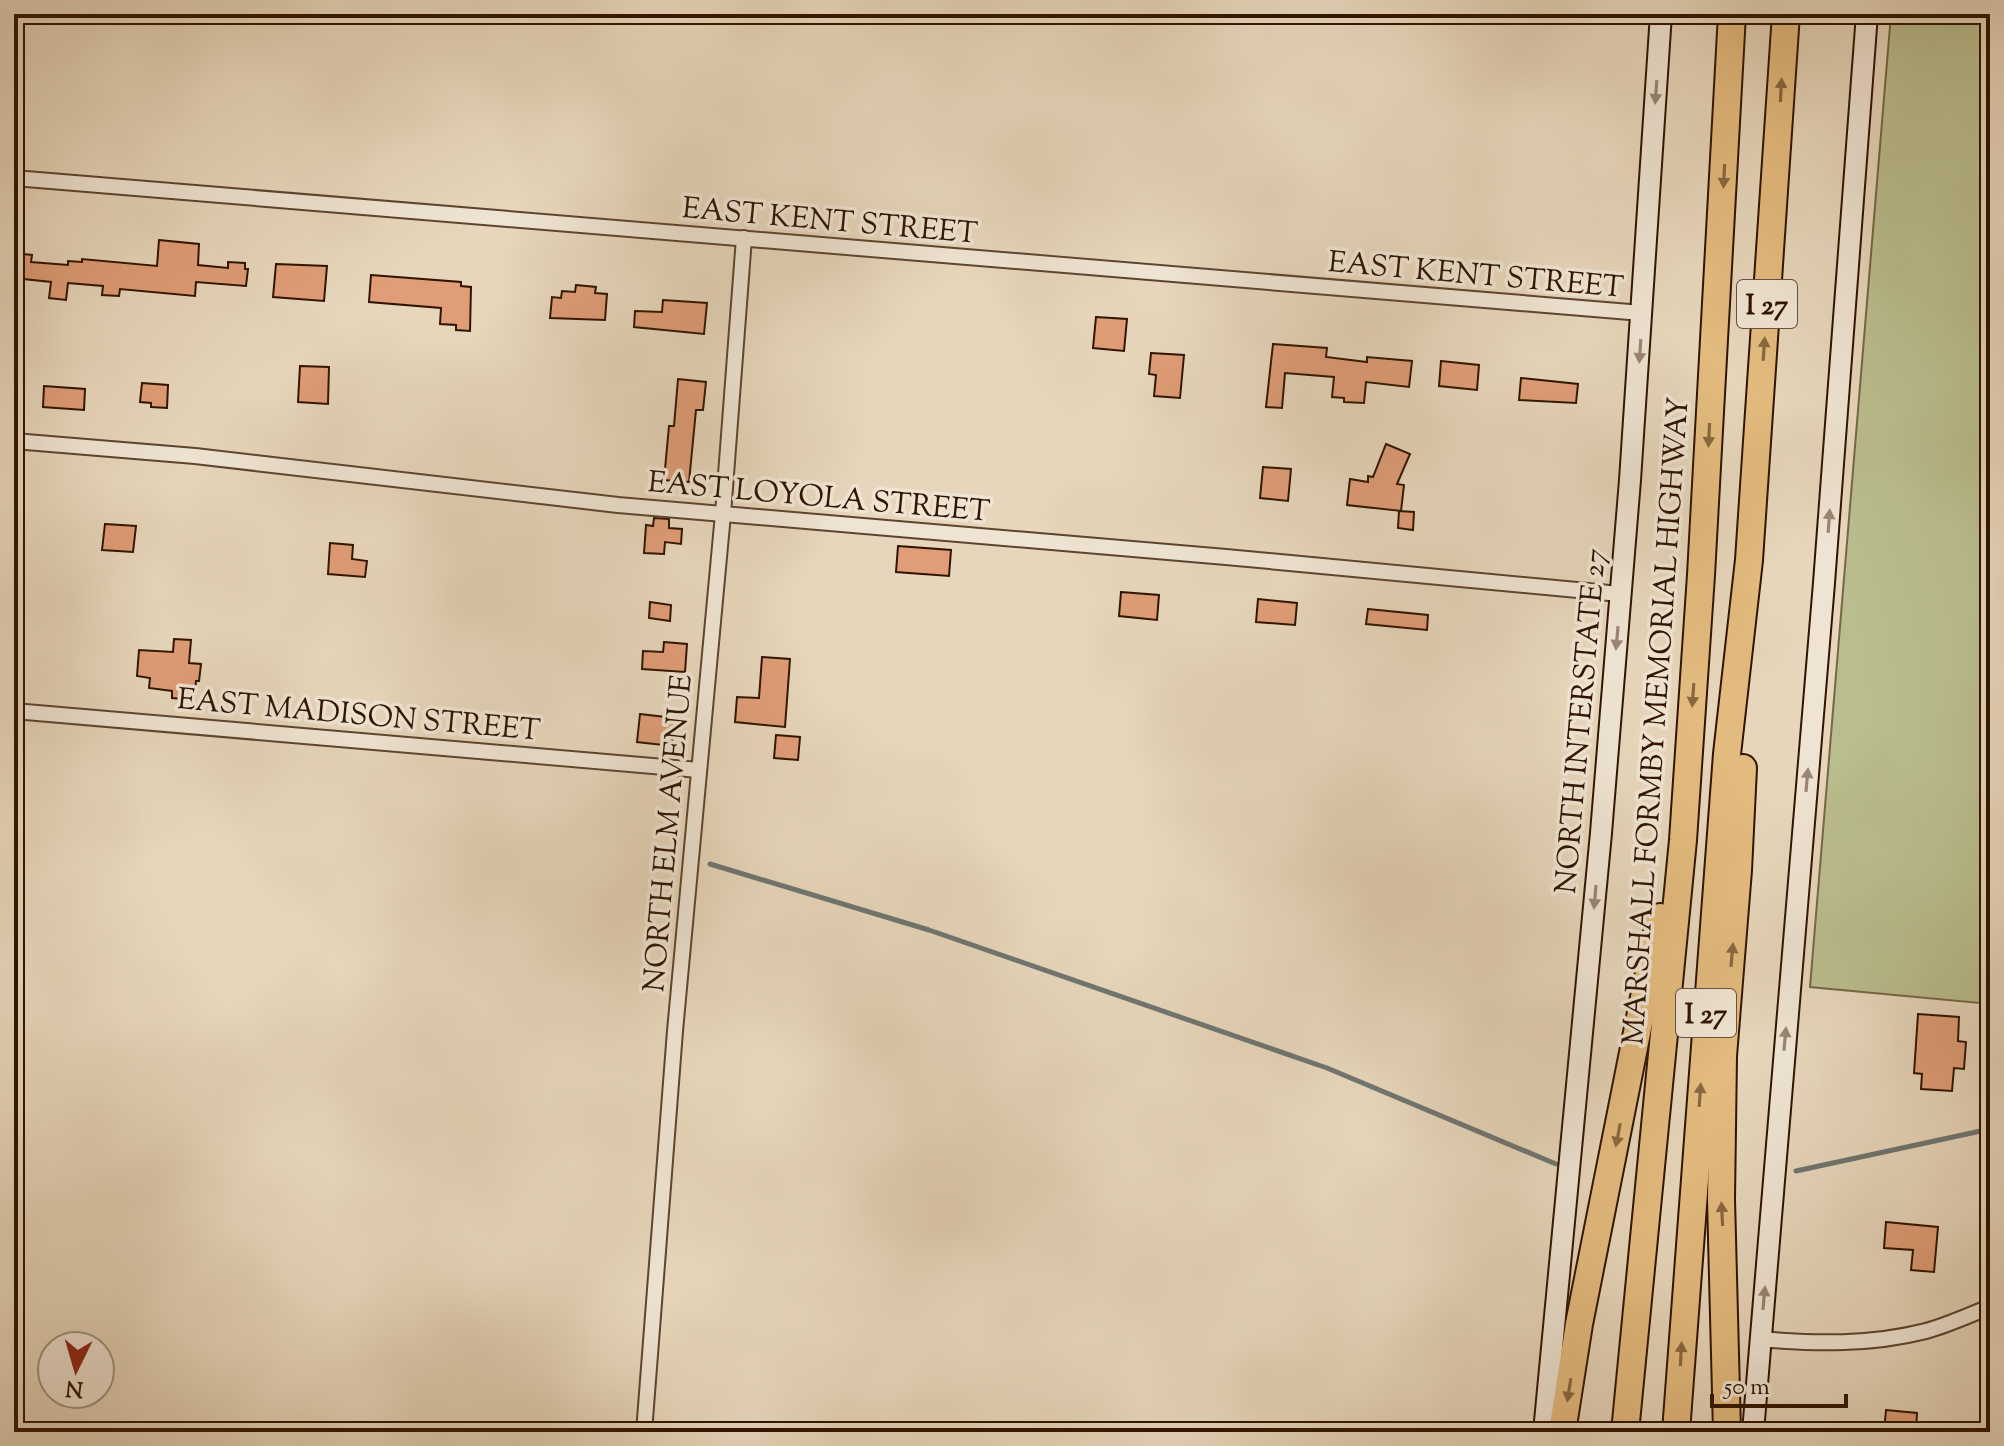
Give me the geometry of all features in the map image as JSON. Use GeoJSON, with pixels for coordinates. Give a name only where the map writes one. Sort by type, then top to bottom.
{"type":"FeatureCollection","features":[{"type":"Feature","properties":{"kind":"highway","name":"MARSHALL FORMBY MEMORIAL HIGHWAY"},"geometry":{"type":"LineString","coordinates":[[1625,1432],[1683,840],[1732,14]]}},
{"type":"Feature","properties":{"kind":"highway","name":"I 27"},"geometry":{"type":"LineString","coordinates":[[1676,1432],[1727,754],[1746,594],[1786,14]]}},
{"type":"Feature","properties":{"kind":"highway"},"geometry":{"type":"LineString","coordinates":[[1727,1432],[1721,1199],[1723,1056],[1750,660],[1746,594]]}},
{"type":"Feature","properties":{"kind":"highway"},"geometry":{"type":"LineString","coordinates":[[1562,1432],[1579,1324],[1660,917],[1683,840]]}},
{"type":"Feature","properties":{"kind":"main road","name":"NORTH INTERSTATE 27"},"geometry":{"type":"LineString","coordinates":[[1544,1432],[1601,833],[1642,313],[1661,14]]}},
{"type":"Feature","properties":{"kind":"main road"},"geometry":{"type":"LineString","coordinates":[[1753,1432],[1823,599],[1867,14]]}},
{"type":"Feature","properties":{"kind":"street","name":"EAST KENT STREET"},"geometry":{"type":"LineString","coordinates":[[14,178],[1642,313]]}},
{"type":"Feature","properties":{"kind":"street","name":"NORTH ELM AVENUE"},"geometry":{"type":"LineString","coordinates":[[644,1432],[675,1031],[723,514],[744,238]]}},
{"type":"Feature","properties":{"kind":"street","name":"EAST LOYOLA STREET"},"geometry":{"type":"LineString","coordinates":[[14,441],[195,456],[618,505],[1620,594]]}},
{"type":"Feature","properties":{"kind":"street","name":"EAST MADISON STREET"},"geometry":{"type":"LineString","coordinates":[[14,711],[699,770]]}},
{"type":"Feature","properties":{"kind":"street"},"geometry":{"type":"LineString","coordinates":[[1760,1339],[1847,1344],[1892,1338],[1927,1330],[1990,1307]]}},
{"type":"Feature","properties":{"kind":"green space"},"geometry":{"type":"Polygon","coordinates":[[[1891,14],[1990,14],[1990,1004],[1810,987],[1891,14]]]}},
{"type":"Feature","properties":{"kind":"building"},"geometry":{"type":"Polygon","coordinates":[[[159,240],[199,244],[198,265],[228,268],[228,262],[245,263],[245,269],[248,269],[246,286],[196,282],[195,296],[120,289],[119,296],[102,295],[103,286],[68,283],[66,300],[49,298],[51,282],[14,278],[14,253],[32,255],[31,262],[68,265],[68,261],[82,262],[82,259],[157,266],[159,240]]]}},
{"type":"Feature","properties":{"kind":"building"},"geometry":{"type":"Polygon","coordinates":[[[276,264],[327,266],[324,301],[273,297],[276,264]]]}},
{"type":"Feature","properties":{"kind":"building"},"geometry":{"type":"Polygon","coordinates":[[[371,275],[461,282],[461,286],[471,287],[470,331],[456,330],[456,325],[440,324],[441,308],[369,302],[371,275]]]}},
{"type":"Feature","properties":{"kind":"building"},"geometry":{"type":"Polygon","coordinates":[[[576,285],[596,287],[595,293],[607,294],[605,320],[550,318],[552,297],[561,298],[562,291],[575,292],[576,285]]]}},
{"type":"Feature","properties":{"kind":"building"},"geometry":{"type":"Polygon","coordinates":[[[663,300],[707,303],[704,334],[634,327],[635,311],[662,312],[663,300]]]}},
{"type":"Feature","properties":{"kind":"building"},"geometry":{"type":"Polygon","coordinates":[[[1096,317],[1127,319],[1124,351],[1093,348],[1096,317]]]}},
{"type":"Feature","properties":{"kind":"building"},"geometry":{"type":"Polygon","coordinates":[[[1273,344],[1327,348],[1326,357],[1367,362],[1367,357],[1412,361],[1409,387],[1366,382],[1364,403],[1344,402],[1344,398],[1332,397],[1334,377],[1285,373],[1282,408],[1266,407],[1273,344]]]}},
{"type":"Feature","properties":{"kind":"building"},"geometry":{"type":"Polygon","coordinates":[[[1151,353],[1184,355],[1180,398],[1154,396],[1156,375],[1149,374],[1151,353]]]}},
{"type":"Feature","properties":{"kind":"building"},"geometry":{"type":"Polygon","coordinates":[[[1441,361],[1479,365],[1477,390],[1439,386],[1441,361]]]}},
{"type":"Feature","properties":{"kind":"building"},"geometry":{"type":"Polygon","coordinates":[[[300,366],[329,367],[328,404],[298,402],[300,366]]]}},
{"type":"Feature","properties":{"kind":"building"},"geometry":{"type":"Polygon","coordinates":[[[1521,378],[1578,384],[1576,403],[1519,400],[1521,378]]]}},
{"type":"Feature","properties":{"kind":"building"},"geometry":{"type":"Polygon","coordinates":[[[678,379],[706,382],[703,410],[696,410],[689,482],[664,480],[669,426],[674,426],[678,379]]]}},
{"type":"Feature","properties":{"kind":"building"},"geometry":{"type":"Polygon","coordinates":[[[142,383],[168,385],[167,408],[151,407],[151,403],[140,402],[142,383]]]}},
{"type":"Feature","properties":{"kind":"building"},"geometry":{"type":"Polygon","coordinates":[[[44,386],[85,389],[84,410],[43,407],[44,386]]]}},
{"type":"Feature","properties":{"kind":"building"},"geometry":{"type":"Polygon","coordinates":[[[1386,444],[1410,454],[1397,484],[1404,485],[1401,511],[1347,505],[1350,479],[1368,482],[1368,476],[1373,477],[1386,444]]]}},
{"type":"Feature","properties":{"kind":"building"},"geometry":{"type":"Polygon","coordinates":[[[1263,467],[1291,469],[1288,501],[1260,498],[1263,467]]]}},
{"type":"Feature","properties":{"kind":"building"},"geometry":{"type":"Polygon","coordinates":[[[1399,511],[1414,512],[1413,530],[1398,528],[1399,511]]]}},
{"type":"Feature","properties":{"kind":"building"},"geometry":{"type":"Polygon","coordinates":[[[654,518],[669,519],[669,528],[682,529],[681,544],[665,542],[664,554],[644,553],[646,525],[653,526],[654,518]]]}},
{"type":"Feature","properties":{"kind":"building"},"geometry":{"type":"Polygon","coordinates":[[[105,524],[136,526],[133,552],[102,550],[105,524]]]}},
{"type":"Feature","properties":{"kind":"building"},"geometry":{"type":"Polygon","coordinates":[[[330,543],[353,545],[352,559],[367,561],[365,577],[328,574],[330,543]]]}},
{"type":"Feature","properties":{"kind":"building"},"geometry":{"type":"Polygon","coordinates":[[[898,546],[951,550],[949,576],[896,572],[898,546]]]}},
{"type":"Feature","properties":{"kind":"building"},"geometry":{"type":"Polygon","coordinates":[[[1121,592],[1159,595],[1157,620],[1119,616],[1121,592]]]}},
{"type":"Feature","properties":{"kind":"building"},"geometry":{"type":"Polygon","coordinates":[[[1258,599],[1297,603],[1295,625],[1256,622],[1258,599]]]}},
{"type":"Feature","properties":{"kind":"building"},"geometry":{"type":"Polygon","coordinates":[[[650,602],[671,605],[670,621],[649,618],[650,602]]]}},
{"type":"Feature","properties":{"kind":"building"},"geometry":{"type":"Polygon","coordinates":[[[1368,609],[1428,615],[1427,630],[1366,624],[1368,609]]]}},
{"type":"Feature","properties":{"kind":"building"},"geometry":{"type":"Polygon","coordinates":[[[174,639],[191,640],[189,663],[201,664],[194,700],[172,698],[172,691],[149,688],[150,678],[137,676],[139,650],[173,652],[174,639]]]}},
{"type":"Feature","properties":{"kind":"building"},"geometry":{"type":"Polygon","coordinates":[[[664,642],[687,644],[685,672],[642,669],[643,651],[663,652],[664,642]]]}},
{"type":"Feature","properties":{"kind":"building"},"geometry":{"type":"Polygon","coordinates":[[[762,657],[790,659],[785,727],[735,722],[737,697],[759,698],[762,657]]]}},
{"type":"Feature","properties":{"kind":"building"},"geometry":{"type":"Polygon","coordinates":[[[640,714],[674,718],[672,746],[637,742],[640,714]]]}},
{"type":"Feature","properties":{"kind":"building"},"geometry":{"type":"Polygon","coordinates":[[[776,735],[800,737],[798,760],[774,758],[776,735]]]}},
{"type":"Feature","properties":{"kind":"building"},"geometry":{"type":"Polygon","coordinates":[[[1918,1014],[1959,1017],[1958,1041],[1966,1042],[1964,1069],[1954,1068],[1952,1091],[1921,1089],[1922,1074],[1914,1073],[1918,1014]]]}},
{"type":"Feature","properties":{"kind":"building"},"geometry":{"type":"Polygon","coordinates":[[[1886,1222],[1938,1227],[1934,1272],[1911,1270],[1913,1250],[1884,1248],[1886,1222]]]}},
{"type":"Feature","properties":{"kind":"building"},"geometry":{"type":"Polygon","coordinates":[[[1886,1410],[1917,1413],[1916,1432],[1884,1432],[1886,1410]]]}},
{"type":"Feature","properties":{"kind":"waterway"},"geometry":{"type":"LineString","coordinates":[[710,864],[929,930],[1327,1068],[1556,1164]]}},
{"type":"Feature","properties":{"kind":"waterway"},"geometry":{"type":"LineString","coordinates":[[1796,1171],[1990,1129]]}}]}
